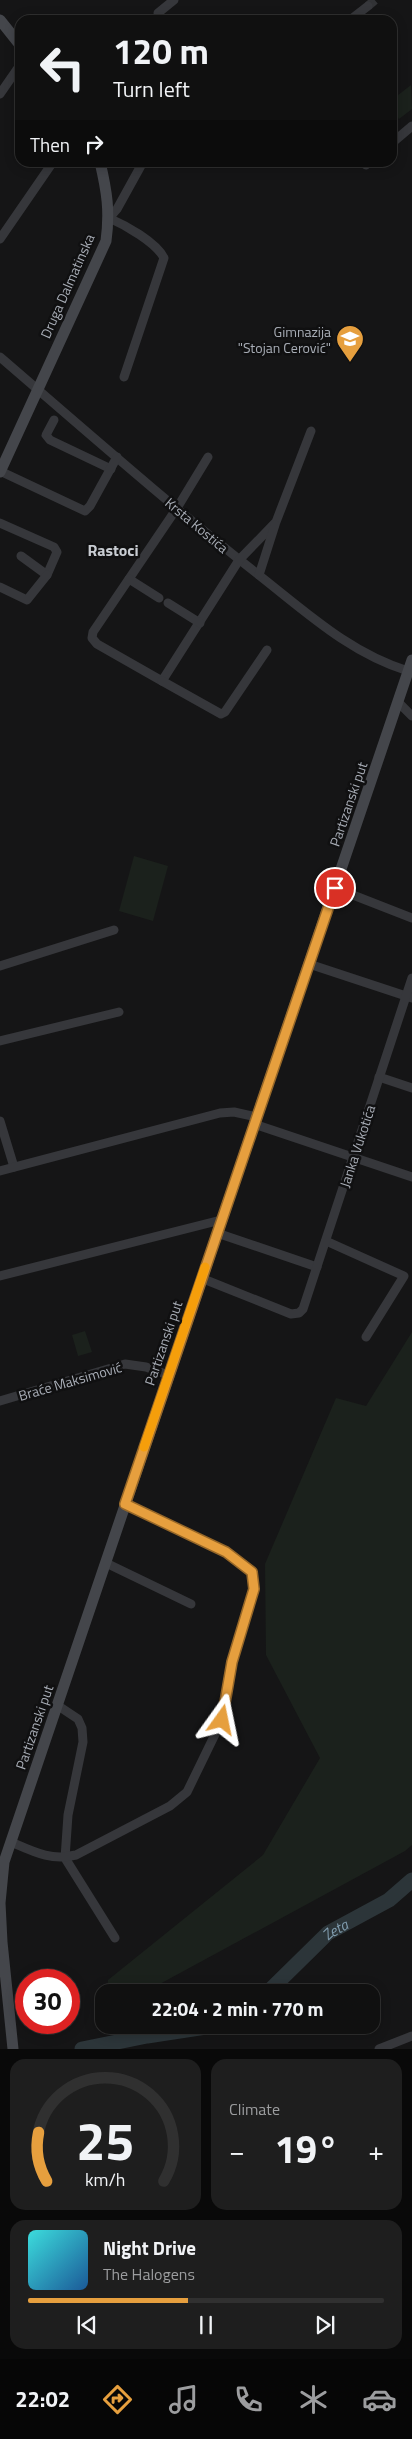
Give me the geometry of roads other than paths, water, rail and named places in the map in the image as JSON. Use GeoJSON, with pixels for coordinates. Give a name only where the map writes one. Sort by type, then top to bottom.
{"type":"FeatureCollection","features":[{"type":"Feature","properties":{"kind":"street"},"geometry":{"type":"LineString","coordinates":[[158,13],[174,0]]}},
{"type":"Feature","properties":{"kind":"street"},"geometry":{"type":"LineString","coordinates":[[356,15],[368,6]]}},
{"type":"Feature","properties":{"kind":"street"},"geometry":{"type":"LineString","coordinates":[[0,20],[15,39]]}},
{"type":"Feature","properties":{"kind":"street"},"geometry":{"type":"LineString","coordinates":[[0,94],[15,72]]}},
{"type":"Feature","properties":{"kind":"street"},"geometry":{"type":"LineString","coordinates":[[397,138],[412,126]]}},
{"type":"Feature","properties":{"kind":"street"},"geometry":{"type":"LineString","coordinates":[[0,239],[50,167]]}},
{"type":"Feature","properties":{"kind":"street","name":"Druga Dalmatinska"},"geometry":{"type":"LineString","coordinates":[[0,472],[106,241],[109,218],[108,196],[101,167]]}},
{"type":"Feature","properties":{"kind":"street"},"geometry":{"type":"LineString","coordinates":[[124,377],[164,258],[160,250],[123,224],[109,218],[117,209],[140,167]]}},
{"type":"Feature","properties":{"kind":"street","name":"Krsta Kostića"},"geometry":{"type":"LineString","coordinates":[[0,357],[239,560],[340,640],[363,654],[410,666]]}},
{"type":"Feature","properties":{"kind":"street"},"geometry":{"type":"LineString","coordinates":[[54,420],[46,435],[50,440],[110,469]]}},
{"type":"Feature","properties":{"kind":"street"},"geometry":{"type":"LineString","coordinates":[[259,575],[276,522],[311,431]]}},
{"type":"Feature","properties":{"kind":"street"},"geometry":{"type":"LineString","coordinates":[[0,472],[85,510],[90,506],[117,457]]}},
{"type":"Feature","properties":{"kind":"street"},"geometry":{"type":"LineString","coordinates":[[208,457],[177,508],[93,632],[92,638],[97,644],[221,714],[225,712],[267,650]]}},
{"type":"Feature","properties":{"kind":"street"},"geometry":{"type":"LineString","coordinates":[[0,522],[55,548],[57,554],[46,575],[27,600],[0,587]]}},
{"type":"Feature","properties":{"kind":"street"},"geometry":{"type":"LineString","coordinates":[[162,681],[239,560],[276,522]]}},
{"type":"Feature","properties":{"kind":"street"},"geometry":{"type":"LineString","coordinates":[[21,556],[46,575]]}},
{"type":"Feature","properties":{"kind":"street"},"geometry":{"type":"LineString","coordinates":[[129,578],[159,598]]}},
{"type":"Feature","properties":{"kind":"street"},"geometry":{"type":"LineString","coordinates":[[168,603],[200,623]]}},
{"type":"Feature","properties":{"kind":"street","name":"Partizanski put"},"geometry":{"type":"LineString","coordinates":[[13,2047],[1,1942],[0,1903],[3,1870],[11,1842],[216,1233],[256,1121],[410,666]]}},
{"type":"Feature","properties":{"kind":"street"},"geometry":{"type":"LineString","coordinates":[[398,702],[412,716]]}},
{"type":"Feature","properties":{"kind":"street"},"geometry":{"type":"LineString","coordinates":[[335,888],[412,918]]}},
{"type":"Feature","properties":{"kind":"street"},"geometry":{"type":"LineString","coordinates":[[0,966],[114,930]]}},
{"type":"Feature","properties":{"kind":"street"},"geometry":{"type":"LineString","coordinates":[[309,964],[409,997]]}},
{"type":"Feature","properties":{"kind":"street","name":"Janka Vukotića"},"geometry":{"type":"LineString","coordinates":[[201,1278],[291,1314],[299,1313],[303,1309],[379,1077],[409,997],[412,978]]}},
{"type":"Feature","properties":{"kind":"street"},"geometry":{"type":"LineString","coordinates":[[0,1041],[119,1012]]}},
{"type":"Feature","properties":{"kind":"street"},"geometry":{"type":"LineString","coordinates":[[379,1077],[412,1088]]}},
{"type":"Feature","properties":{"kind":"street"},"geometry":{"type":"LineString","coordinates":[[0,1171],[220,1113],[234,1112],[353,1158],[412,1177]]}},
{"type":"Feature","properties":{"kind":"street"},"geometry":{"type":"LineString","coordinates":[[0,1121],[14,1167]]}},
{"type":"Feature","properties":{"kind":"street"},"geometry":{"type":"LineString","coordinates":[[0,1276],[221,1220]]}},
{"type":"Feature","properties":{"kind":"street"},"geometry":{"type":"LineString","coordinates":[[216,1233],[317,1267]]}},
{"type":"Feature","properties":{"kind":"street"},"geometry":{"type":"LineString","coordinates":[[326,1241],[404,1276],[366,1337]]}},
{"type":"Feature","properties":{"kind":"street","name":"Braće Maksimović"},"geometry":{"type":"LineString","coordinates":[[0,1401],[125,1364],[146,1367],[168,1375]]}},
{"type":"Feature","properties":{"kind":"street"},"geometry":{"type":"LineString","coordinates":[[11,1842],[45,1856],[65,1858],[76,1855],[170,1806],[187,1792],[222,1720],[232,1662],[254,1589],[252,1572],[241,1562],[196,1536],[125,1504]]}},
{"type":"Feature","properties":{"kind":"street"},"geometry":{"type":"LineString","coordinates":[[106,1563],[191,1604]]}},
{"type":"Feature","properties":{"kind":"street"},"geometry":{"type":"LineString","coordinates":[[57,1705],[78,1718],[82,1728],[83,1742],[68,1815],[65,1858],[115,1938]]}},
{"type":"Feature","properties":{"kind":"street"},"geometry":{"type":"LineString","coordinates":[[379,2049],[412,2036]]}},
{"type":"Feature","properties":{"kind":"waterway","name":"Zeta"},"geometry":{"type":"LineString","coordinates":[[276,1984],[328,1933],[389,1900],[412,1880]]}},
{"type":"Feature","properties":{"kind":"waterway","name":"Zeta"},"geometry":{"type":"LineString","coordinates":[[82,2049],[160,2034]]}},
{"type":"Feature","properties":{"kind":"tunnel"},"geometry":{"type":"LineString","coordinates":[[368,6],[375,0]]}},
{"type":"Feature","properties":{"kind":"place","name":"Gimnazija \"Stojan Cerović\""},"geometry":{"type":"Point","coordinates":[350,363]}},
{"type":"Feature","properties":{"kind":"district","name":"Rastoci"},"geometry":{"type":"Point","coordinates":[113,550]}}]}
